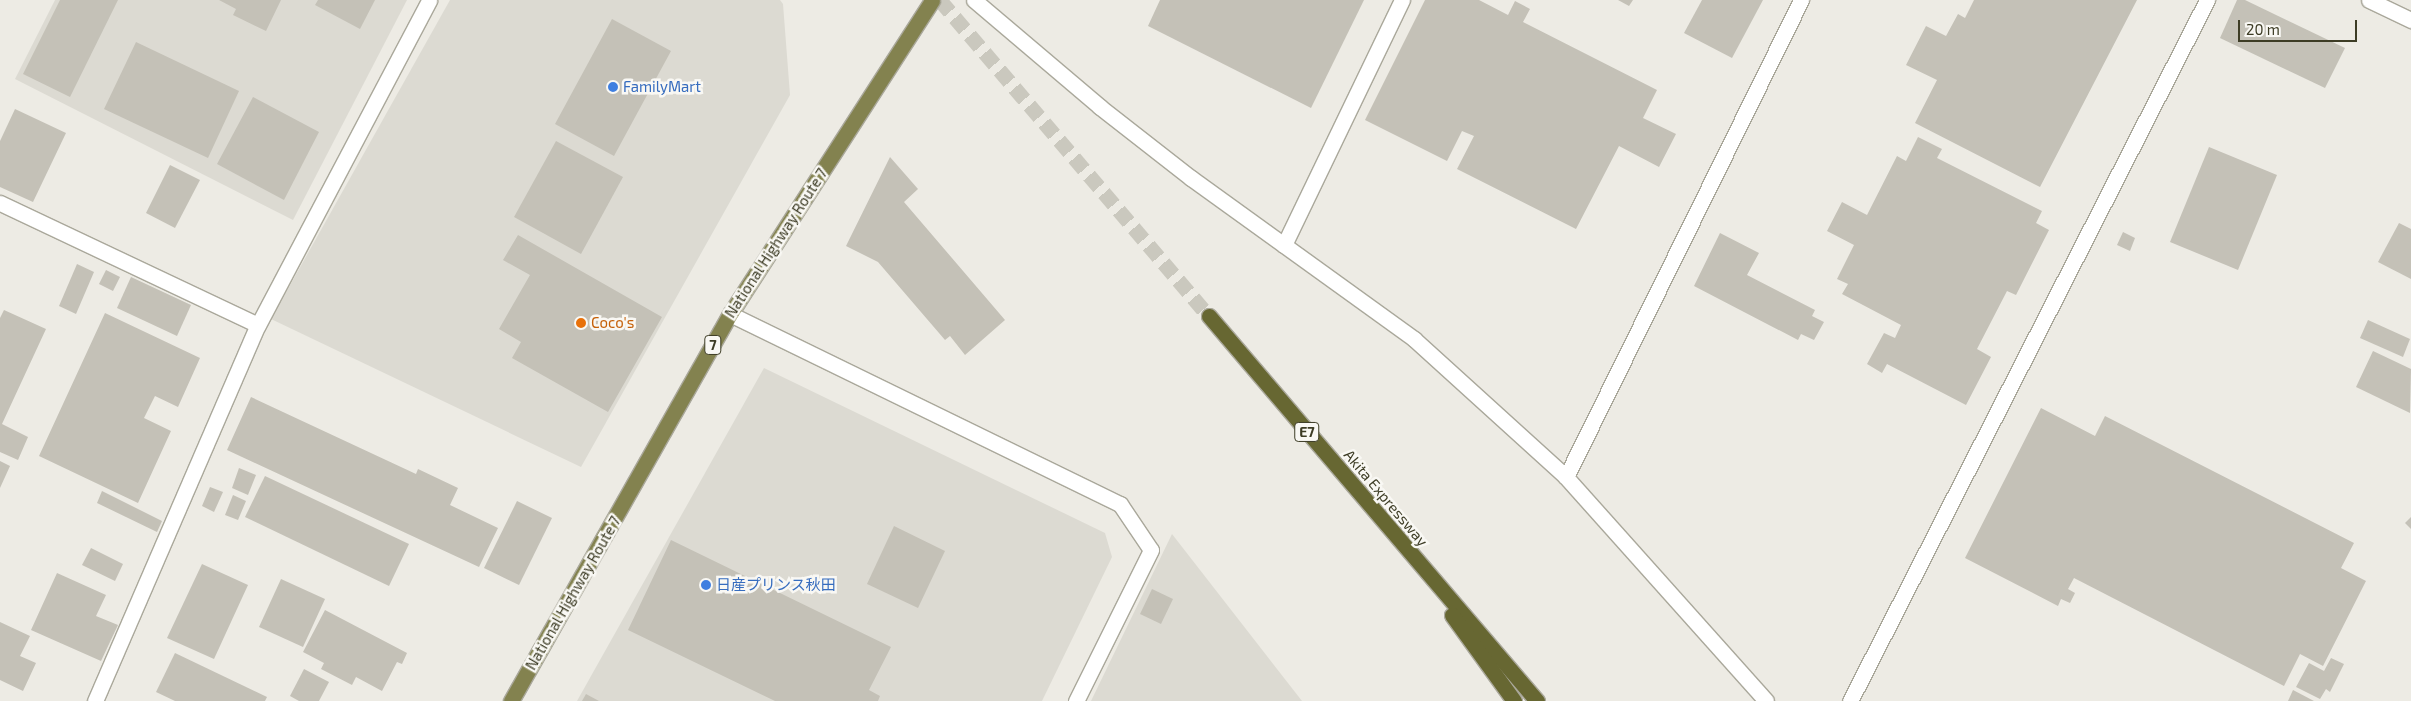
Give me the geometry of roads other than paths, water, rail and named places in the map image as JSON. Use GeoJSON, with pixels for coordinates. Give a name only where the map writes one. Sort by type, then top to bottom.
{"type":"FeatureCollection","features":[{"type":"Feature","properties":{"kind":"highway","name":"National Highway Route 7"},"geometry":{"type":"LineString","coordinates":[[512,701],[730,314],[932,0]]}},
{"type":"Feature","properties":{"kind":"highway","name":"Akita Expressway"},"geometry":{"type":"LineString","coordinates":[[1209,316],[1537,701]]}},
{"type":"Feature","properties":{"kind":"highway"},"geometry":{"type":"LineString","coordinates":[[1404,547],[1496,680],[1514,701]]}},
{"type":"Feature","properties":{"kind":"street"},"geometry":{"type":"LineString","coordinates":[[95,701],[258,325],[429,0]]}},
{"type":"Feature","properties":{"kind":"street"},"geometry":{"type":"LineString","coordinates":[[974,0],[1108,113],[1190,178],[1414,340],[1566,477],[1766,701]]}},
{"type":"Feature","properties":{"kind":"street"},"geometry":{"type":"LineString","coordinates":[[1284,245],[1402,0]]}},
{"type":"Feature","properties":{"kind":"street"},"geometry":{"type":"LineString","coordinates":[[1566,477],[1801,0]]}},
{"type":"Feature","properties":{"kind":"street"},"geometry":{"type":"LineString","coordinates":[[1850,701],[2207,0]]}},
{"type":"Feature","properties":{"kind":"street"},"geometry":{"type":"LineString","coordinates":[[2369,0],[2411,20]]}},
{"type":"Feature","properties":{"kind":"street"},"geometry":{"type":"LineString","coordinates":[[0,204],[258,325]]}},
{"type":"Feature","properties":{"kind":"street"},"geometry":{"type":"LineString","coordinates":[[730,314],[1120,504],[1151,550],[1076,701]]}},
{"type":"Feature","properties":{"kind":"tunnel"},"geometry":{"type":"LineString","coordinates":[[940,0],[1209,316]]}},
{"type":"Feature","properties":{"kind":"place","name":"FamilyMart"},"geometry":{"type":"Point","coordinates":[613,87]}},
{"type":"Feature","properties":{"kind":"place","name":"Coco's"},"geometry":{"type":"Point","coordinates":[581,323]}},
{"type":"Feature","properties":{"kind":"place","name":"日産プリンス秋田"},"geometry":{"type":"Point","coordinates":[706,585]}}]}
